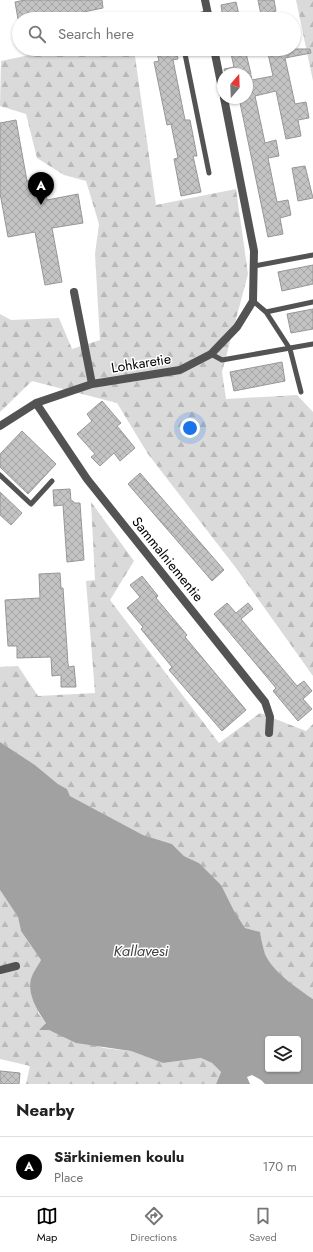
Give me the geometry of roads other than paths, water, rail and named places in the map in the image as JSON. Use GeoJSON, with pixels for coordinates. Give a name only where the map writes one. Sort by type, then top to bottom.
{"type":"FeatureCollection","features":[{"type":"Feature","properties":{"kind":"street"},"geometry":{"type":"LineString","coordinates":[[205,0],[207,12]]}},
{"type":"Feature","properties":{"kind":"street"},"geometry":{"type":"LineString","coordinates":[[215,56],[218,68]]}},
{"type":"Feature","properties":{"kind":"street","name":"Lohkaretie"},"geometry":{"type":"LineString","coordinates":[[0,426],[36,403],[92,384],[180,370],[211,354],[238,327],[253,301],[254,251],[225,104]]}},
{"type":"Feature","properties":{"kind":"street"},"geometry":{"type":"LineString","coordinates":[[74,292],[92,384]]}},
{"type":"Feature","properties":{"kind":"street","name":"Sammalniementie"},"geometry":{"type":"LineString","coordinates":[[36,403],[87,479],[265,702],[270,717],[269,733]]}},
{"type":"Feature","properties":{"kind":"street"},"geometry":{"type":"LineString","coordinates":[[0,970],[16,966]]}},
{"type":"Feature","properties":{"kind":"lane"},"geometry":{"type":"LineString","coordinates":[[185,56],[209,173]]}},
{"type":"Feature","properties":{"kind":"lane"},"geometry":{"type":"LineString","coordinates":[[254,266],[313,255]]}},
{"type":"Feature","properties":{"kind":"lane"},"geometry":{"type":"LineString","coordinates":[[253,301],[266,312],[290,349],[301,392]]}},
{"type":"Feature","properties":{"kind":"lane"},"geometry":{"type":"LineString","coordinates":[[266,312],[313,302]]}},
{"type":"Feature","properties":{"kind":"lane"},"geometry":{"type":"LineString","coordinates":[[211,354],[222,360],[313,344]]}},
{"type":"Feature","properties":{"kind":"lane"},"geometry":{"type":"LineString","coordinates":[[0,475],[31,504],[52,481]]}},
{"type":"Feature","properties":{"kind":"water","name":"Kallavesi"},"geometry":{"type":"Polygon","coordinates":[[[0,742],[35,765],[58,784],[67,789],[70,796],[143,835],[172,844],[184,856],[199,863],[221,885],[234,911],[245,928],[260,932],[265,954],[269,961],[279,973],[313,999],[313,1084],[265,1084],[252,1075],[247,1077],[250,1084],[216,1084],[221,1072],[212,1063],[201,1058],[163,1063],[131,1051],[76,1043],[49,1030],[39,1030],[46,1023],[34,1002],[30,985],[34,971],[41,960],[21,931],[18,917],[0,890],[0,742]]]}},
{"type":"Feature","properties":{"kind":"place","name":"Särkiniemen koulu"},"geometry":{"type":"Point","coordinates":[41,205]}}]}
